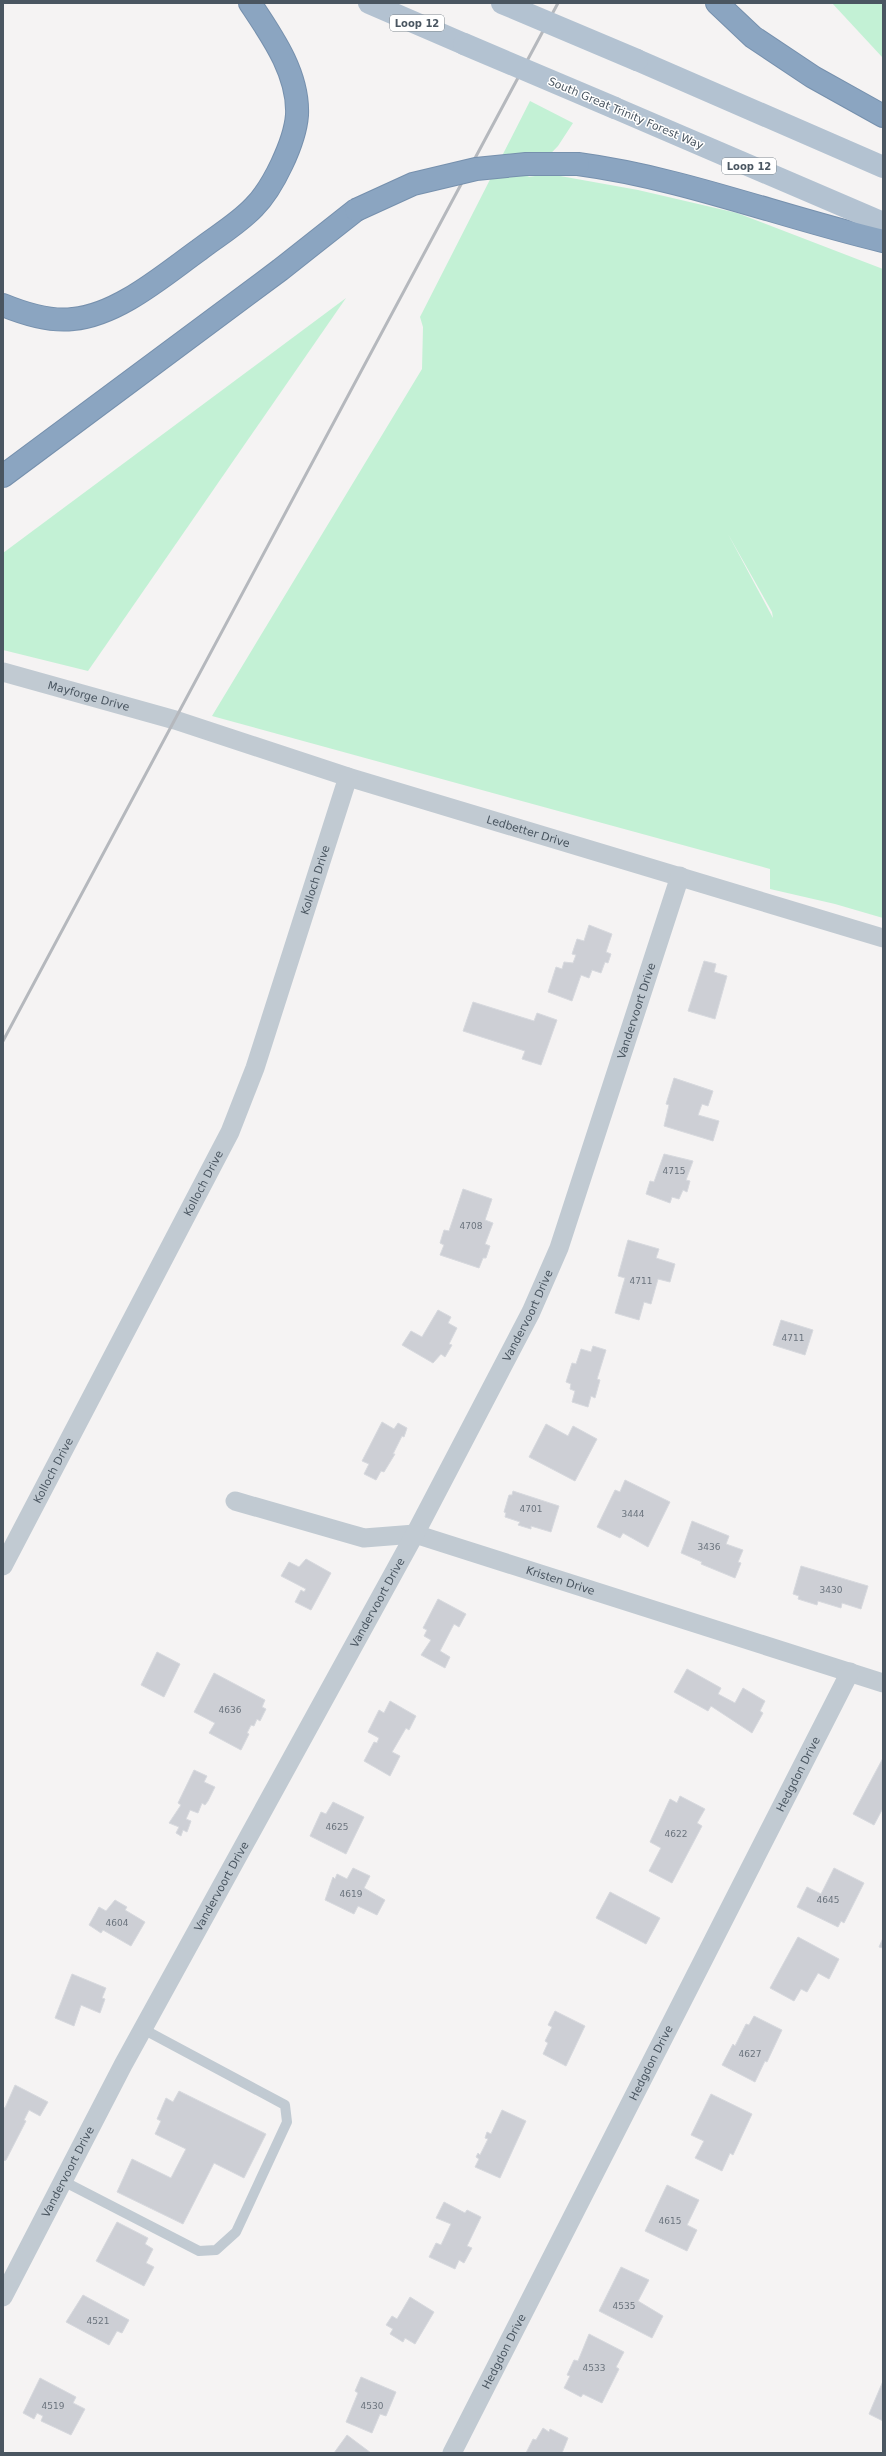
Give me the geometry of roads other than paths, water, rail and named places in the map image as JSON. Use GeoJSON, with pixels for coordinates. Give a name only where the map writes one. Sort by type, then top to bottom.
{"type":"FeatureCollection","features":[{"type":"Feature","properties":{"kind":"highway"},"geometry":{"type":"LineString","coordinates":[[3,305],[20,312],[48,318],[74,319],[100,312],[138,294],[254,207],[269,188],[282,162],[293,134],[297,115],[295,86],[273,38],[250,3]]}},
{"type":"Feature","properties":{"kind":"highway"},"geometry":{"type":"LineString","coordinates":[[717,3],[753,37],[813,77],[883,116]]}},
{"type":"Feature","properties":{"kind":"highway"},"geometry":{"type":"LineString","coordinates":[[3,476],[280,270],[356,210],[413,184],[476,169],[526,164],[578,164],[615,169],[674,182],[827,228],[883,241]]}},
{"type":"Feature","properties":{"kind":"main road","name":"South Great Trinity Forest Way"},"geometry":{"type":"LineString","coordinates":[[369,3],[883,223]]}},
{"type":"Feature","properties":{"kind":"main road"},"geometry":{"type":"LineString","coordinates":[[502,3],[883,167]]}},
{"type":"Feature","properties":{"kind":"street","name":"Mayforge Drive"},"geometry":{"type":"LineString","coordinates":[[3,672],[175,720]]}},
{"type":"Feature","properties":{"kind":"street","name":"Ledbetter Drive"},"geometry":{"type":"LineString","coordinates":[[175,720],[348,777],[883,938]]}},
{"type":"Feature","properties":{"kind":"street","name":"Kolloch Drive"},"geometry":{"type":"LineString","coordinates":[[3,1566],[230,1132],[255,1068],[348,777]]}},
{"type":"Feature","properties":{"kind":"street","name":"Vandervoort Drive"},"geometry":{"type":"LineString","coordinates":[[3,2297],[143,2029],[415,1534],[531,1312],[559,1248],[680,876]]}},
{"type":"Feature","properties":{"kind":"street","name":"Kristen Drive"},"geometry":{"type":"LineString","coordinates":[[235,1501],[364,1538],[415,1534],[883,1683]]}},
{"type":"Feature","properties":{"kind":"street","name":"Hedgdon Drive"},"geometry":{"type":"LineString","coordinates":[[452,2453],[850,1672]]}},
{"type":"Feature","properties":{"kind":"lane"},"geometry":{"type":"LineString","coordinates":[[63,2181],[199,2251],[216,2250],[236,2232],[287,2122],[285,2105],[143,2029]]}},
{"type":"Feature","properties":{"kind":"railway"},"geometry":{"type":"LineString","coordinates":[[3,1041],[558,3]]}}]}
